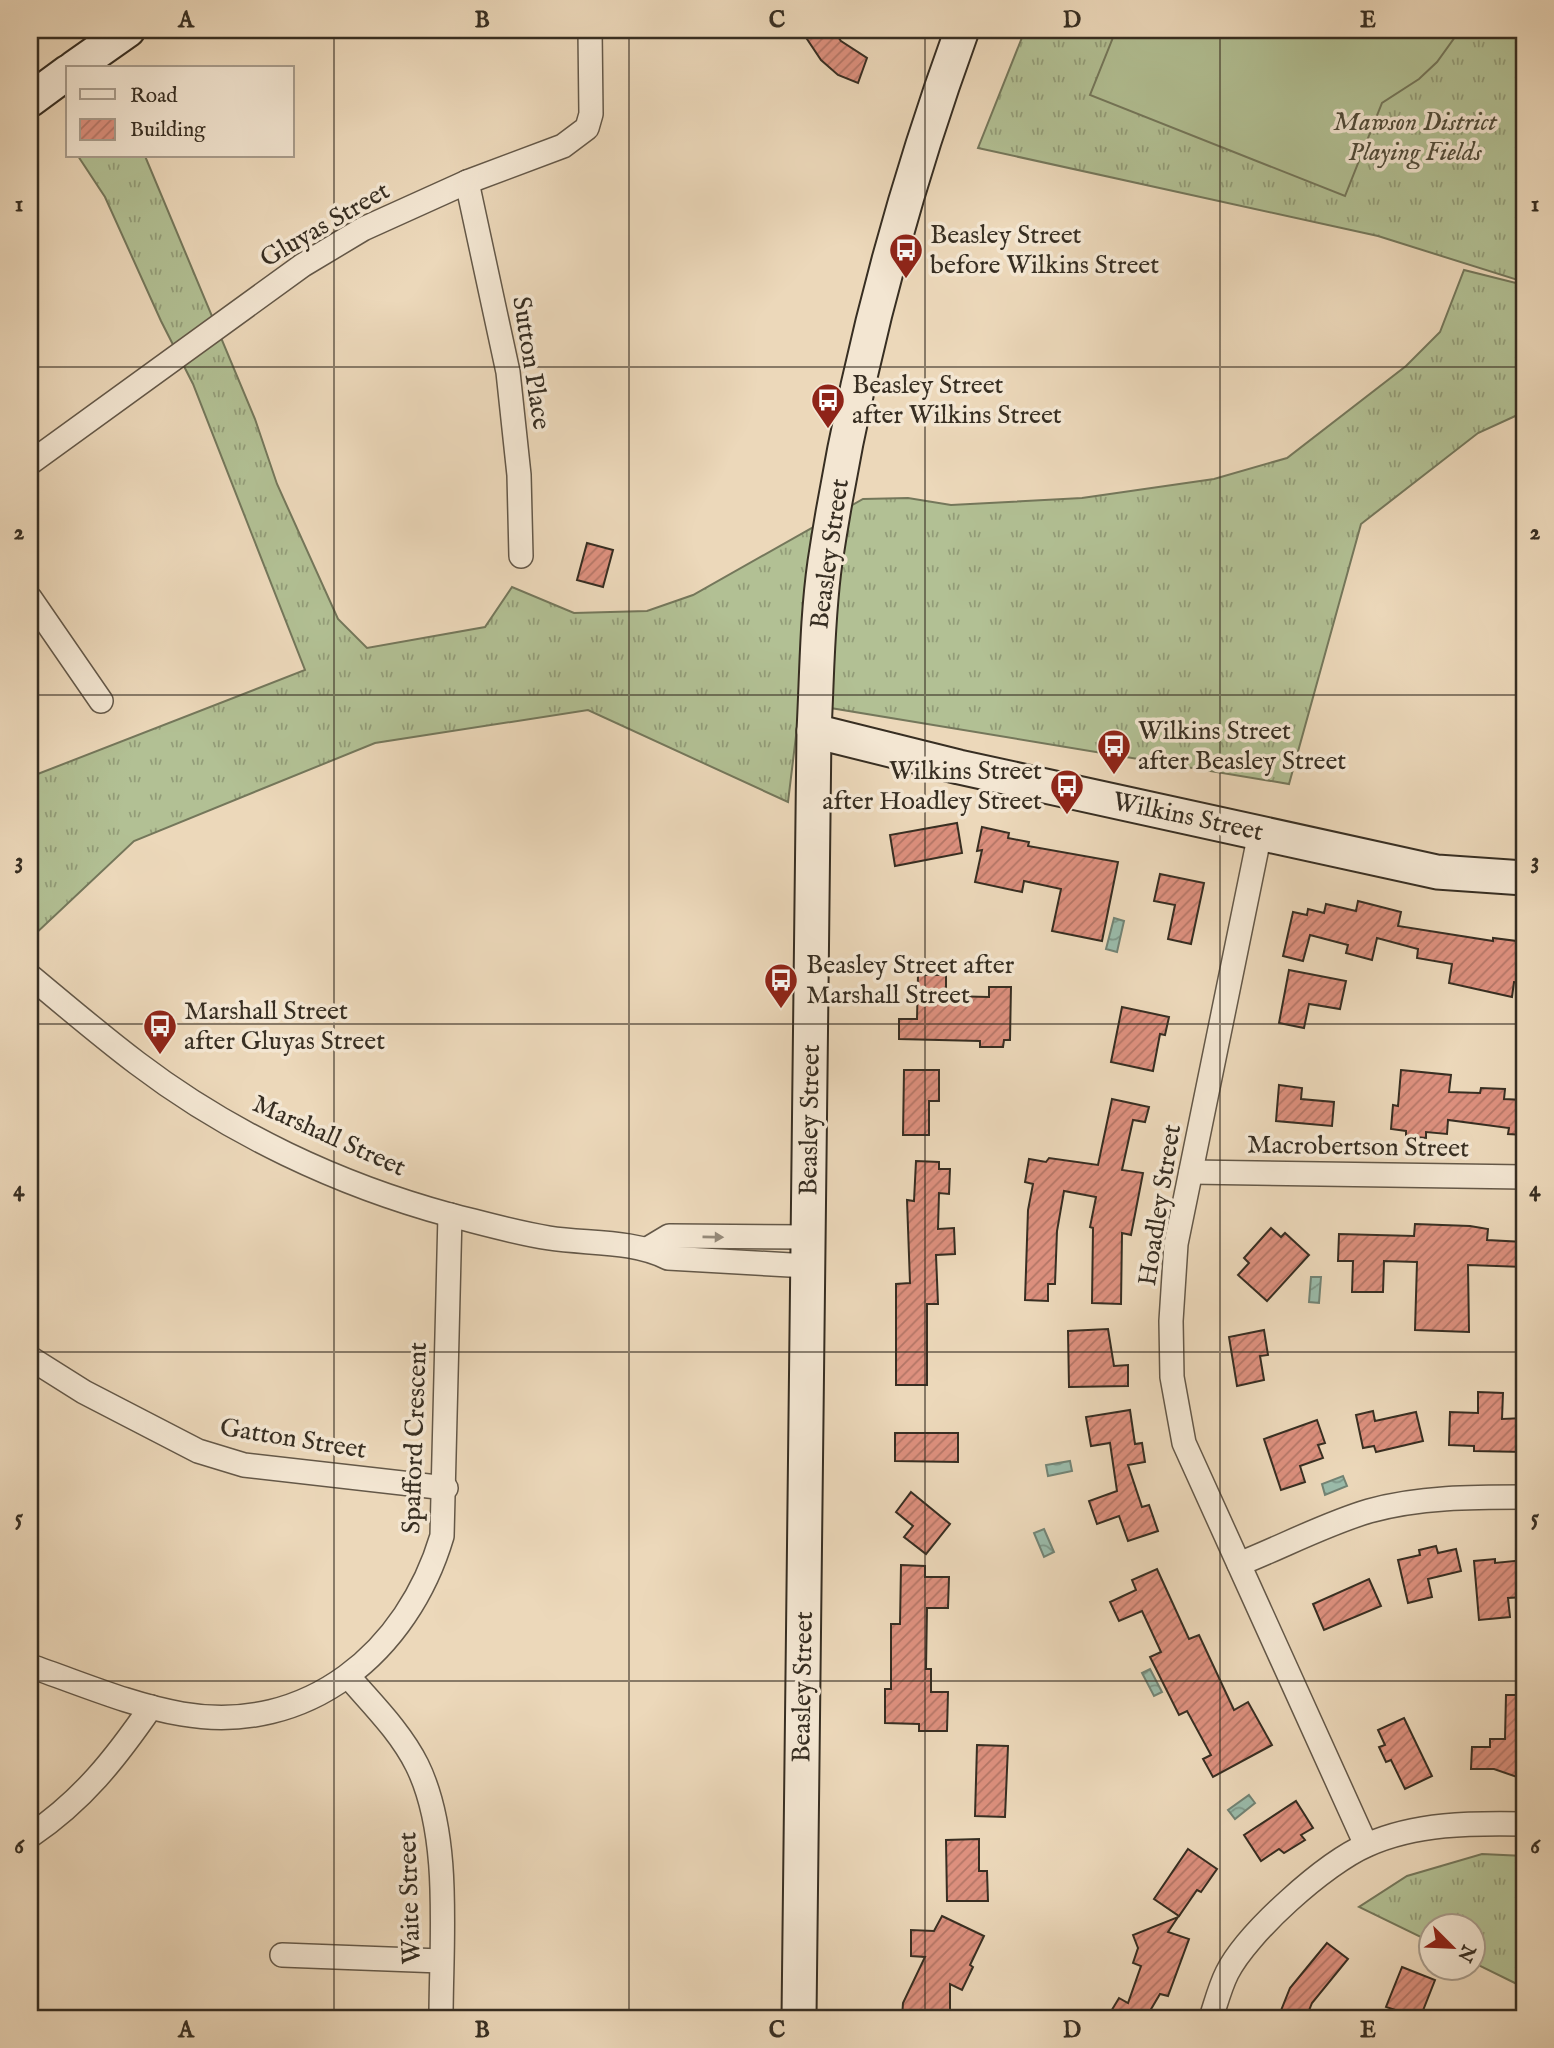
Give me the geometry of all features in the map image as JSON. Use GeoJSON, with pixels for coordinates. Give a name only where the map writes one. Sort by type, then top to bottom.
{"type":"FeatureCollection","features":[{"type":"Feature","properties":{"kind":"main road"},"geometry":{"type":"LineString","coordinates":[[77,66],[128,30]]}},
{"type":"Feature","properties":{"kind":"main road","name":"Beasley Street"},"geometry":{"type":"LineString","coordinates":[[799,2018],[814,731],[819,620],[825,563],[855,393],[879,289],[922,140],[962,30]]}},
{"type":"Feature","properties":{"kind":"main road"},"geometry":{"type":"LineString","coordinates":[[30,100],[66,73]]}},
{"type":"Feature","properties":{"kind":"main road","name":"Wilkins Street"},"geometry":{"type":"LineString","coordinates":[[814,731],[1437,872],[1524,878]]}},
{"type":"Feature","properties":{"kind":"street","name":"Gluyas Street"},"geometry":{"type":"LineString","coordinates":[[30,463],[303,265],[363,229],[467,181],[563,146],[587,128],[591,114],[590,30]]}},
{"type":"Feature","properties":{"kind":"street","name":"Sutton Place"},"geometry":{"type":"LineString","coordinates":[[467,181],[508,372],[519,475],[521,556]]}},
{"type":"Feature","properties":{"kind":"street"},"geometry":{"type":"LineString","coordinates":[[30,598],[101,701]]}},
{"type":"Feature","properties":{"kind":"street","name":"Hoadley Street"},"geometry":{"type":"LineString","coordinates":[[1260,833],[1176,1244],[1171,1321],[1172,1377],[1184,1443],[1366,1845]]}},
{"type":"Feature","properties":{"kind":"street","name":"Marshall Street"},"geometry":{"type":"LineString","coordinates":[[30,975],[137,1064],[200,1106],[281,1151],[361,1186],[450,1215],[547,1237],[649,1248],[669,1236],[808,1251]]}},
{"type":"Feature","properties":{"kind":"street","name":"Macrobertson Street"},"geometry":{"type":"LineString","coordinates":[[1191,1172],[1524,1177]]}},
{"type":"Feature","properties":{"kind":"street","name":"Spafford Crescent"},"geometry":{"type":"LineString","coordinates":[[30,1666],[151,1707],[186,1714],[233,1716],[283,1709],[327,1691],[348,1676],[394,1634],[433,1568],[442,1536],[446,1488],[450,1215]]}},
{"type":"Feature","properties":{"kind":"street","name":"Gatton Street"},"geometry":{"type":"LineString","coordinates":[[30,1358],[84,1392],[198,1451],[244,1465],[446,1488]]}},
{"type":"Feature","properties":{"kind":"street"},"geometry":{"type":"LineString","coordinates":[[1240,1564],[1369,1511],[1419,1502],[1524,1497]]}},
{"type":"Feature","properties":{"kind":"street","name":"Waite Street"},"geometry":{"type":"LineString","coordinates":[[348,1676],[396,1730],[416,1764],[431,1799],[439,1837],[441,2018]]}},
{"type":"Feature","properties":{"kind":"street"},"geometry":{"type":"LineString","coordinates":[[30,1836],[59,1816],[109,1768],[151,1707]]}},
{"type":"Feature","properties":{"kind":"street"},"geometry":{"type":"LineString","coordinates":[[1210,2018],[1228,1972],[1263,1923],[1318,1878],[1366,1845],[1433,1827],[1524,1824]]}},
{"type":"Feature","properties":{"kind":"street"},"geometry":{"type":"LineString","coordinates":[[282,1955],[441,1961]]}},
{"type":"Feature","properties":{"kind":"green space","name":"Mawson District Playing Fields"},"geometry":{"type":"Polygon","coordinates":[[[1025,30],[1524,30],[1524,282],[1378,236],[978,148],[1025,30]]]}},
{"type":"Feature","properties":{"kind":"green space"},"geometry":{"type":"Polygon","coordinates":[[[1116,30],[1460,30],[1437,62],[1419,79],[1382,103],[1345,196],[1090,95],[1116,30]]]}},
{"type":"Feature","properties":{"kind":"green space"},"geometry":{"type":"Polygon","coordinates":[[[79,158],[146,158],[255,419],[277,484],[338,619],[367,648],[485,627],[512,587],[574,613],[647,611],[693,595],[863,499],[908,498],[951,505],[1082,498],[1214,479],[1287,458],[1406,366],[1440,332],[1464,270],[1524,285],[1524,412],[1478,433],[1361,524],[1289,784],[800,703],[788,802],[588,710],[375,743],[134,841],[31,938],[30,777],[305,670],[193,384],[161,321],[105,197],[79,158]]]}},
{"type":"Feature","properties":{"kind":"green space"},"geometry":{"type":"Polygon","coordinates":[[[1482,1854],[1524,1856],[1524,1996],[1523,1987],[1488,1970],[1488,1912],[1418,1912],[1418,1936],[1359,1907],[1407,1876],[1482,1854]]]}},
{"type":"Feature","properties":{"kind":"water"},"geometry":{"type":"Polygon","coordinates":[[[1114,918],[1124,921],[1117,952],[1106,949],[1114,918]]]}},
{"type":"Feature","properties":{"kind":"water"},"geometry":{"type":"Polygon","coordinates":[[[1311,1277],[1321,1277],[1319,1303],[1309,1302],[1311,1277]]]}},
{"type":"Feature","properties":{"kind":"water"},"geometry":{"type":"Polygon","coordinates":[[[1070,1461],[1072,1471],[1048,1476],[1046,1465],[1070,1461]]]}},
{"type":"Feature","properties":{"kind":"water"},"geometry":{"type":"Polygon","coordinates":[[[1343,1476],[1347,1486],[1325,1495],[1322,1484],[1343,1476]]]}},
{"type":"Feature","properties":{"kind":"water"},"geometry":{"type":"Polygon","coordinates":[[[1044,1529],[1054,1552],[1044,1557],[1034,1533],[1044,1529]]]}},
{"type":"Feature","properties":{"kind":"water"},"geometry":{"type":"Polygon","coordinates":[[[1150,1669],[1162,1692],[1154,1696],[1142,1673],[1150,1669]]]}},
{"type":"Feature","properties":{"kind":"water"},"geometry":{"type":"Polygon","coordinates":[[[1249,1795],[1255,1803],[1235,1819],[1228,1810],[1249,1795]]]}},
{"type":"Feature","properties":{"kind":"building"},"geometry":{"type":"Polygon","coordinates":[[[801,30],[833,30],[841,41],[867,58],[858,83],[838,75],[821,60],[801,30]]]}},
{"type":"Feature","properties":{"kind":"building"},"geometry":{"type":"Polygon","coordinates":[[[587,543],[613,550],[603,587],[577,580],[587,543]]]}},
{"type":"Feature","properties":{"kind":"building"},"geometry":{"type":"Polygon","coordinates":[[[957,823],[962,853],[895,866],[890,835],[957,823]]]}},
{"type":"Feature","properties":{"kind":"building"},"geometry":{"type":"Polygon","coordinates":[[[982,827],[1009,833],[1008,838],[1029,842],[1028,846],[1118,862],[1102,941],[1052,931],[1061,889],[1024,881],[1022,892],[975,882],[982,850],[977,851],[982,827]]]}},
{"type":"Feature","properties":{"kind":"building"},"geometry":{"type":"Polygon","coordinates":[[[1160,874],[1204,883],[1191,944],[1168,939],[1175,905],[1154,901],[1160,874]]]}},
{"type":"Feature","properties":{"kind":"building"},"geometry":{"type":"Polygon","coordinates":[[[1358,901],[1401,912],[1398,926],[1493,941],[1493,938],[1524,942],[1524,983],[1514,982],[1512,997],[1449,983],[1452,964],[1417,958],[1418,949],[1377,938],[1372,960],[1346,953],[1348,945],[1310,935],[1303,961],[1283,956],[1293,912],[1307,915],[1308,909],[1324,913],[1326,904],[1356,911],[1358,901]]]}},
{"type":"Feature","properties":{"kind":"building"},"geometry":{"type":"Polygon","coordinates":[[[1289,970],[1346,981],[1340,1009],[1309,1004],[1304,1028],[1279,1023],[1289,970]]]}},
{"type":"Feature","properties":{"kind":"building"},"geometry":{"type":"Polygon","coordinates":[[[918,975],[946,975],[946,996],[989,997],[989,987],[1011,987],[1010,1040],[1004,1040],[1003,1047],[980,1047],[980,1041],[899,1039],[899,1019],[917,1019],[918,975]]]}},
{"type":"Feature","properties":{"kind":"building"},"geometry":{"type":"Polygon","coordinates":[[[1122,1007],[1169,1017],[1165,1035],[1160,1034],[1153,1071],[1111,1062],[1122,1007]]]}},
{"type":"Feature","properties":{"kind":"building"},"geometry":{"type":"Polygon","coordinates":[[[904,1070],[939,1070],[939,1101],[929,1101],[929,1135],[903,1135],[904,1070]]]}},
{"type":"Feature","properties":{"kind":"building"},"geometry":{"type":"Polygon","coordinates":[[[1401,1070],[1451,1075],[1449,1092],[1480,1093],[1481,1088],[1505,1089],[1504,1099],[1524,1100],[1524,1135],[1508,1134],[1509,1128],[1448,1120],[1447,1134],[1426,1132],[1426,1138],[1406,1136],[1406,1131],[1391,1129],[1393,1105],[1398,1106],[1401,1070]]]}},
{"type":"Feature","properties":{"kind":"building"},"geometry":{"type":"Polygon","coordinates":[[[1279,1085],[1302,1088],[1301,1099],[1334,1102],[1332,1126],[1276,1121],[1279,1085]]]}},
{"type":"Feature","properties":{"kind":"building"},"geometry":{"type":"Polygon","coordinates":[[[1112,1099],[1149,1107],[1145,1122],[1133,1120],[1122,1170],[1143,1173],[1131,1235],[1122,1233],[1121,1304],[1092,1303],[1093,1228],[1090,1227],[1096,1197],[1064,1191],[1057,1231],[1055,1284],[1048,1284],[1048,1301],[1025,1300],[1028,1210],[1033,1184],[1025,1182],[1029,1159],[1046,1162],[1049,1158],[1098,1165],[1112,1099]]]}},
{"type":"Feature","properties":{"kind":"building"},"geometry":{"type":"Polygon","coordinates":[[[916,1161],[939,1162],[939,1169],[950,1169],[949,1194],[939,1193],[938,1229],[954,1228],[955,1254],[936,1255],[938,1304],[927,1304],[927,1385],[896,1385],[896,1284],[910,1283],[907,1200],[914,1201],[916,1161]]]}},
{"type":"Feature","properties":{"kind":"building"},"geometry":{"type":"Polygon","coordinates":[[[1415,1224],[1470,1226],[1488,1229],[1487,1240],[1524,1242],[1524,1267],[1468,1265],[1469,1332],[1415,1330],[1417,1262],[1384,1261],[1383,1292],[1352,1292],[1353,1261],[1338,1261],[1339,1234],[1414,1236],[1415,1224]]]}},
{"type":"Feature","properties":{"kind":"building"},"geometry":{"type":"Polygon","coordinates":[[[1271,1228],[1281,1237],[1285,1233],[1309,1255],[1267,1301],[1238,1275],[1249,1263],[1244,1258],[1271,1228]]]}},
{"type":"Feature","properties":{"kind":"building"},"geometry":{"type":"Polygon","coordinates":[[[1108,1329],[1114,1366],[1128,1365],[1128,1386],[1069,1387],[1068,1331],[1108,1329]]]}},
{"type":"Feature","properties":{"kind":"building"},"geometry":{"type":"Polygon","coordinates":[[[1264,1330],[1268,1355],[1260,1356],[1264,1380],[1237,1386],[1229,1337],[1264,1330]]]}},
{"type":"Feature","properties":{"kind":"building"},"geometry":{"type":"Polygon","coordinates":[[[1478,1392],[1503,1393],[1502,1419],[1524,1418],[1524,1452],[1474,1451],[1474,1446],[1449,1445],[1450,1412],[1478,1413],[1478,1392]]]}},
{"type":"Feature","properties":{"kind":"building"},"geometry":{"type":"Polygon","coordinates":[[[1130,1410],[1135,1444],[1142,1443],[1145,1462],[1128,1465],[1142,1507],[1149,1505],[1158,1531],[1128,1541],[1119,1516],[1097,1524],[1089,1501],[1117,1491],[1110,1443],[1091,1446],[1086,1417],[1130,1410]]]}},
{"type":"Feature","properties":{"kind":"building"},"geometry":{"type":"Polygon","coordinates":[[[1373,1411],[1375,1421],[1416,1412],[1423,1441],[1376,1452],[1374,1446],[1363,1448],[1356,1415],[1373,1411]]]}},
{"type":"Feature","properties":{"kind":"building"},"geometry":{"type":"Polygon","coordinates":[[[1317,1420],[1325,1443],[1318,1445],[1323,1458],[1300,1466],[1305,1482],[1281,1490],[1264,1439],[1317,1420]]]}},
{"type":"Feature","properties":{"kind":"building"},"geometry":{"type":"Polygon","coordinates":[[[895,1433],[958,1433],[958,1462],[895,1461],[895,1433]]]}},
{"type":"Feature","properties":{"kind":"building"},"geometry":{"type":"Polygon","coordinates":[[[911,1492],[950,1524],[926,1554],[904,1537],[913,1526],[896,1512],[911,1492]]]}},
{"type":"Feature","properties":{"kind":"building"},"geometry":{"type":"Polygon","coordinates":[[[1436,1546],[1438,1553],[1456,1549],[1461,1571],[1428,1579],[1432,1597],[1408,1603],[1398,1560],[1420,1555],[1419,1550],[1436,1546]]]}},
{"type":"Feature","properties":{"kind":"building"},"geometry":{"type":"Polygon","coordinates":[[[1495,1559],[1495,1563],[1524,1560],[1524,1597],[1508,1598],[1510,1617],[1479,1620],[1474,1561],[1495,1559]]]}},
{"type":"Feature","properties":{"kind":"building"},"geometry":{"type":"Polygon","coordinates":[[[901,1565],[925,1566],[925,1577],[949,1577],[948,1608],[927,1608],[926,1669],[931,1669],[931,1692],[948,1692],[947,1731],[919,1731],[919,1724],[885,1723],[885,1689],[891,1689],[891,1624],[900,1624],[901,1565]]]}},
{"type":"Feature","properties":{"kind":"building"},"geometry":{"type":"Polygon","coordinates":[[[1157,1569],[1189,1639],[1199,1635],[1234,1710],[1248,1702],[1272,1745],[1213,1777],[1203,1759],[1211,1755],[1187,1711],[1179,1715],[1150,1657],[1161,1652],[1142,1611],[1119,1621],[1110,1602],[1136,1590],[1132,1580],[1157,1569]]]}},
{"type":"Feature","properties":{"kind":"building"},"geometry":{"type":"Polygon","coordinates":[[[1369,1579],[1381,1606],[1324,1630],[1313,1604],[1369,1579]]]}},
{"type":"Feature","properties":{"kind":"building"},"geometry":{"type":"Polygon","coordinates":[[[1506,1695],[1524,1695],[1522,1761],[1517,1777],[1494,1769],[1471,1769],[1472,1747],[1490,1747],[1490,1739],[1505,1739],[1506,1695]]]}},
{"type":"Feature","properties":{"kind":"building"},"geometry":{"type":"Polygon","coordinates":[[[1404,1718],[1432,1776],[1405,1789],[1391,1760],[1386,1762],[1379,1747],[1385,1745],[1378,1730],[1404,1718]]]}},
{"type":"Feature","properties":{"kind":"building"},"geometry":{"type":"Polygon","coordinates":[[[977,1745],[1008,1746],[1005,1817],[975,1816],[977,1745]]]}},
{"type":"Feature","properties":{"kind":"building"},"geometry":{"type":"Polygon","coordinates":[[[1296,1801],[1313,1828],[1301,1835],[1305,1840],[1284,1853],[1279,1849],[1261,1861],[1244,1835],[1296,1801]]]}},
{"type":"Feature","properties":{"kind":"building"},"geometry":{"type":"Polygon","coordinates":[[[979,1839],[979,1871],[987,1871],[988,1901],[947,1901],[946,1840],[979,1839]]]}},
{"type":"Feature","properties":{"kind":"building"},"geometry":{"type":"Polygon","coordinates":[[[1188,1849],[1217,1869],[1201,1892],[1197,1890],[1179,1916],[1154,1899],[1188,1849]]]}},
{"type":"Feature","properties":{"kind":"building"},"geometry":{"type":"Polygon","coordinates":[[[942,1916],[984,1936],[970,1965],[973,1967],[962,1990],[950,1984],[950,2018],[902,2018],[903,2003],[925,1957],[911,1956],[911,1930],[934,1931],[942,1916]]]}},
{"type":"Feature","properties":{"kind":"building"},"geometry":{"type":"Polygon","coordinates":[[[1178,1917],[1168,1932],[1189,1939],[1168,1996],[1160,1994],[1147,2016],[1152,2018],[1107,2018],[1119,1998],[1128,2003],[1141,1966],[1133,1963],[1138,1948],[1133,1935],[1178,1917]]]}},
{"type":"Feature","properties":{"kind":"building"},"geometry":{"type":"Polygon","coordinates":[[[1327,1943],[1348,1959],[1312,2003],[1306,2018],[1278,2018],[1290,1988],[1327,1943]]]}},
{"type":"Feature","properties":{"kind":"building"},"geometry":{"type":"Polygon","coordinates":[[[1402,1967],[1418,1973],[1418,1982],[1434,1982],[1420,2018],[1386,2007],[1402,1967]]]}},
{"type":"Feature","properties":{"kind":"place","name":"Beasley Street before Wilkins Street"},"geometry":{"type":"Point","coordinates":[906,280]}},
{"type":"Feature","properties":{"kind":"place","name":"Beasley Street after Wilkins Street"},"geometry":{"type":"Point","coordinates":[828,430]}},
{"type":"Feature","properties":{"kind":"place","name":"Wilkins Street after Beasley Street"},"geometry":{"type":"Point","coordinates":[1114,776]}},
{"type":"Feature","properties":{"kind":"place","name":"Wilkins Street after Hoadley Street"},"geometry":{"type":"Point","coordinates":[1067,816]}},
{"type":"Feature","properties":{"kind":"place","name":"Beasley Street after Marshall Street"},"geometry":{"type":"Point","coordinates":[781,1010]}},
{"type":"Feature","properties":{"kind":"place","name":"Marshall Street after Gluyas Street"},"geometry":{"type":"Point","coordinates":[160,1056]}}]}
